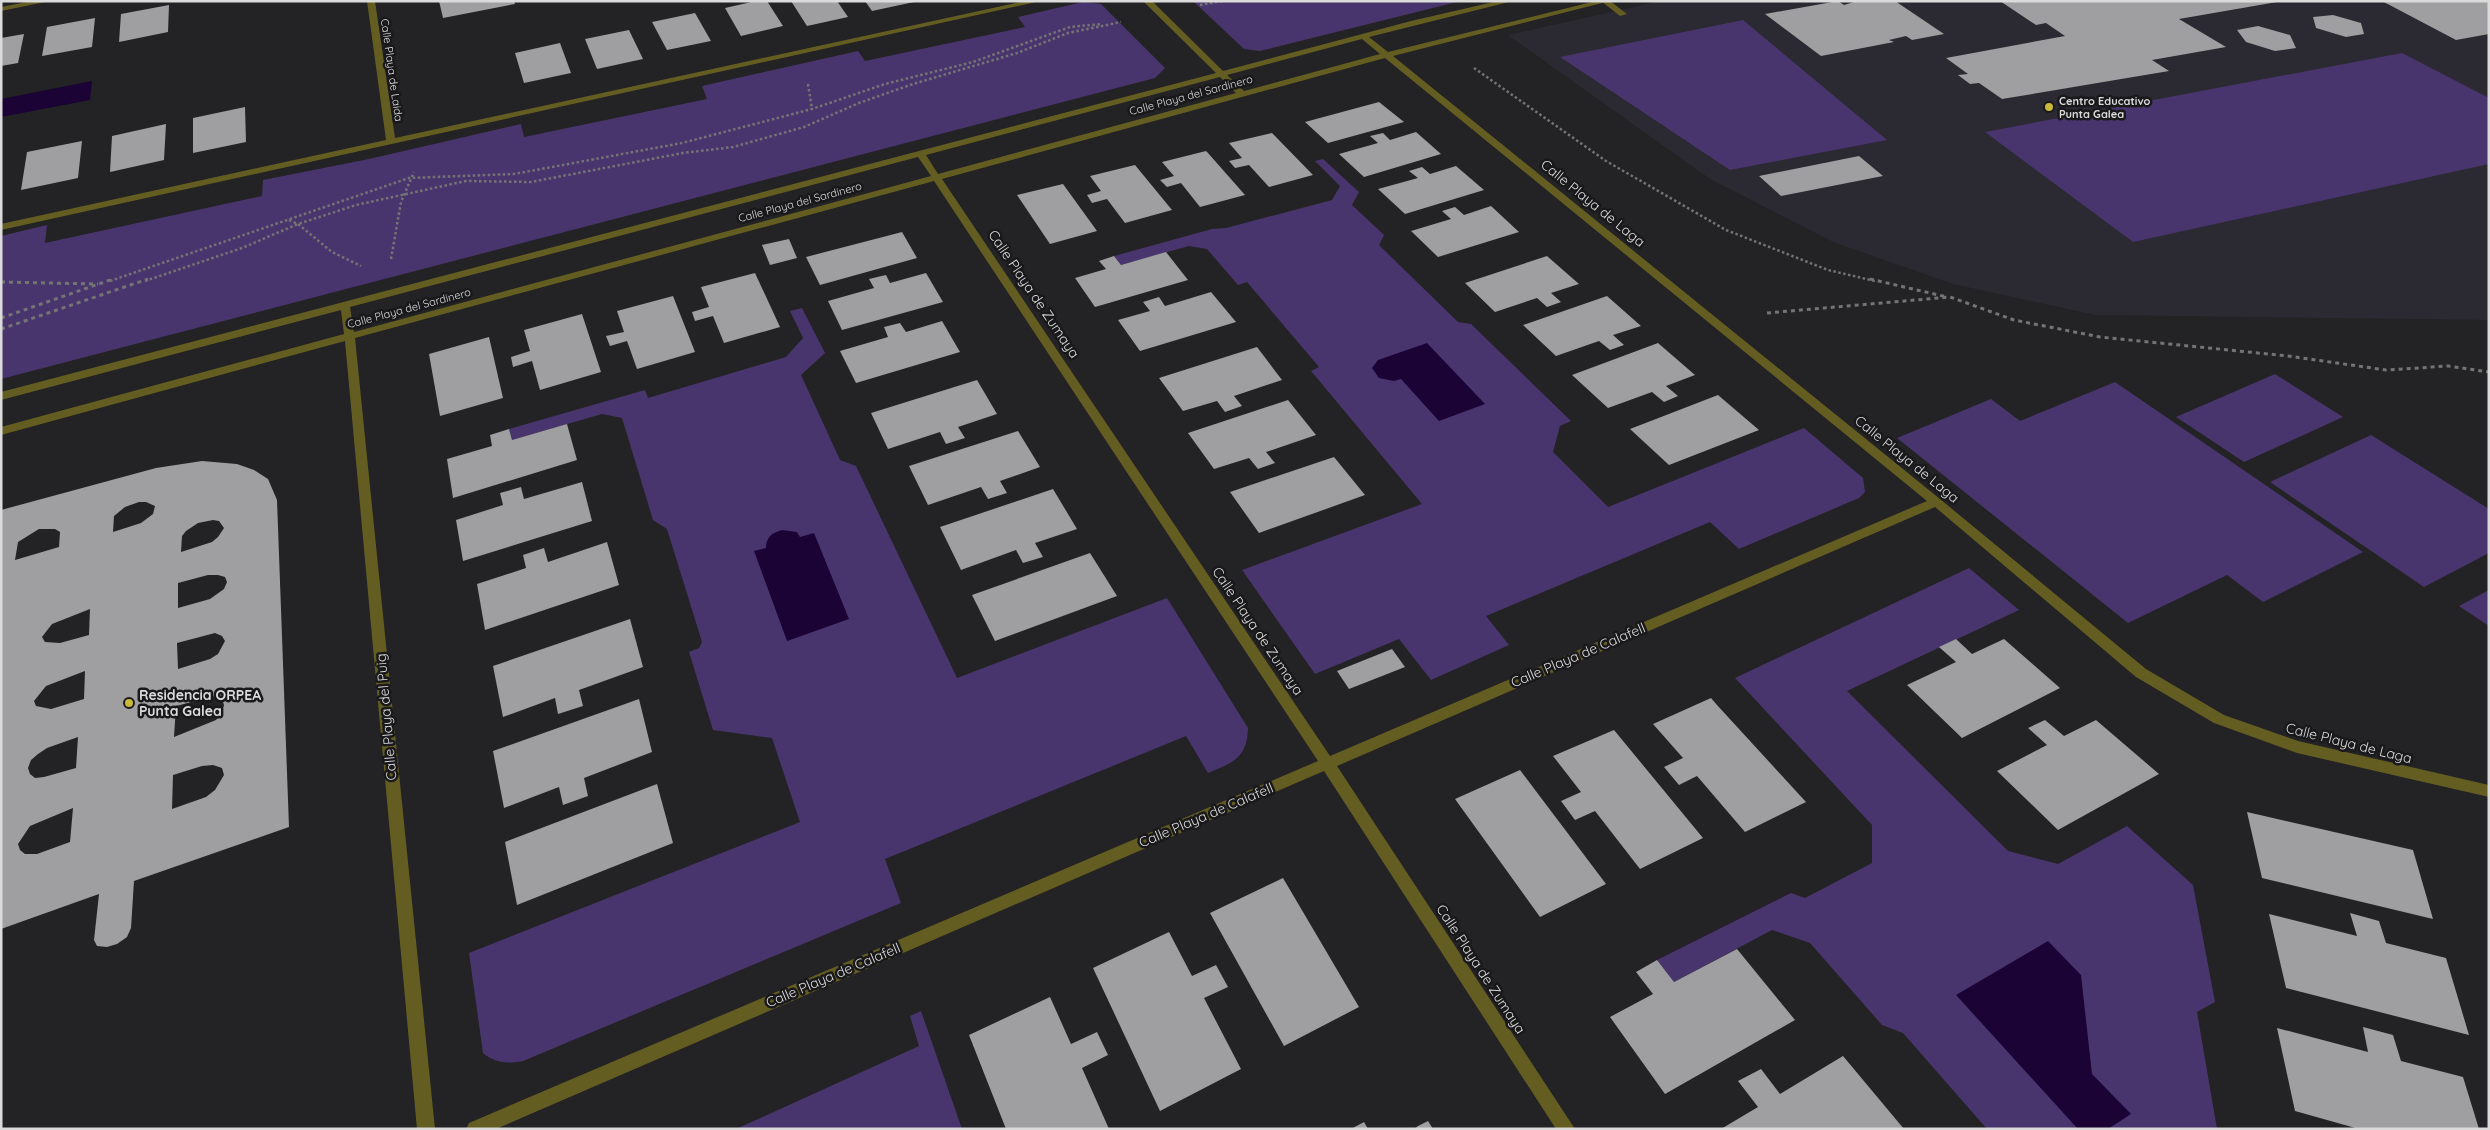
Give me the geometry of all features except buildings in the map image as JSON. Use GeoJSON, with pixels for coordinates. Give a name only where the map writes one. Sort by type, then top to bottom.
{"type":"FeatureCollection","features":[{"type":"Feature","properties":{"kind":"street"},"geometry":{"type":"LineString","coordinates":[[1,9],[46,1]]}},
{"type":"Feature","properties":{"kind":"street","name":"Calle Playa de Laida"},"geometry":{"type":"LineString","coordinates":[[371,1],[391,142]]}},
{"type":"Feature","properties":{"kind":"street"},"geometry":{"type":"LineString","coordinates":[[1,227],[1038,1]]}},
{"type":"Feature","properties":{"kind":"street"},"geometry":{"type":"LineString","coordinates":[[1147,1],[1242,94]]}},
{"type":"Feature","properties":{"kind":"street","name":"Calle Playa del Sardinero"},"geometry":{"type":"LineString","coordinates":[[1,396],[1221,74],[1509,1]]}},
{"type":"Feature","properties":{"kind":"street"},"geometry":{"type":"LineString","coordinates":[[1606,1],[1622,14]]}},
{"type":"Feature","properties":{"kind":"street","name":"Calle Playa del Sardinero"},"geometry":{"type":"LineString","coordinates":[[1,431],[1387,55],[1606,1]]}},
{"type":"Feature","properties":{"kind":"street","name":"Calle Playa de Laga"},"geometry":{"type":"LineString","coordinates":[[1364,37],[1936,502],[2141,673],[2219,719],[2297,748],[2489,792]]}},
{"type":"Feature","properties":{"kind":"street","name":"Calle Playa de Zumaya"},"geometry":{"type":"LineString","coordinates":[[920,153],[1327,763],[1566,1129]]}},
{"type":"Feature","properties":{"kind":"street","name":"Calle Playa del Puig"},"geometry":{"type":"LineString","coordinates":[[345,305],[350,337],[426,1129]]}},
{"type":"Feature","properties":{"kind":"street","name":"Calle Playa de Calafell"},"geometry":{"type":"LineString","coordinates":[[475,1129],[1936,502]]}},
{"type":"Feature","properties":{"kind":"path"},"geometry":{"type":"LineString","coordinates":[[1,329],[242,248],[298,224],[356,205],[466,181],[531,182],[683,154],[733,147],[804,127],[868,100],[1017,53],[1068,34],[1222,1]]}},
{"type":"Feature","properties":{"kind":"path"},"geometry":{"type":"LineString","coordinates":[[1,318],[409,178],[514,174],[682,143],[812,109],[885,84],[973,62],[1070,27],[1118,22]]}},
{"type":"Feature","properties":{"kind":"path"},"geometry":{"type":"LineString","coordinates":[[1473,67],[1606,161],[1726,230],[1828,270],[1950,297],[2014,320],[2100,337],[2288,356],[2386,370],[2448,366],[2489,372]]}},
{"type":"Feature","properties":{"kind":"path"},"geometry":{"type":"LineString","coordinates":[[808,82],[812,109]]}},
{"type":"Feature","properties":{"kind":"path"},"geometry":{"type":"LineString","coordinates":[[391,259],[404,193],[409,178],[419,165]]}},
{"type":"Feature","properties":{"kind":"path"},"geometry":{"type":"LineString","coordinates":[[288,220],[298,224],[332,252],[364,267]]}},
{"type":"Feature","properties":{"kind":"path"},"geometry":{"type":"LineString","coordinates":[[1,282],[101,284]]}},
{"type":"Feature","properties":{"kind":"path"},"geometry":{"type":"LineString","coordinates":[[1767,313],[1950,297]]}},
{"type":"Feature","properties":{"kind":"shaded area"},"geometry":{"type":"Polygon","coordinates":[[[1193,1],[1461,1],[1260,51],[1244,49],[1193,1]]]}},
{"type":"Feature","properties":{"kind":"shaded area","name":"Centro Educativo Punta Galea"},"geometry":{"type":"Polygon","coordinates":[[[1660,1],[2489,1],[2489,320],[2095,315],[1953,284],[1833,242],[1710,179],[1508,35],[1660,1]]]}},
{"type":"Feature","properties":{"kind":"shaded area"},"geometry":{"type":"Polygon","coordinates":[[[1083,2],[1101,4],[1165,68],[1155,78],[1,379],[1,236],[47,225],[45,243],[262,196],[263,180],[369,159],[521,124],[524,137],[707,99],[702,86],[858,51],[865,61],[1025,27],[1018,17],[1083,2]]]}},
{"type":"Feature","properties":{"kind":"shaded area"},"geometry":{"type":"Polygon","coordinates":[[[1743,20],[1887,140],[1730,170],[1560,57],[1743,20]]]}},
{"type":"Feature","properties":{"kind":"shaded area"},"geometry":{"type":"Polygon","coordinates":[[[2402,53],[2489,98],[2489,164],[2133,242],[1985,132],[2402,53]]]}},
{"type":"Feature","properties":{"kind":"shaded area"},"geometry":{"type":"Polygon","coordinates":[[[92,81],[90,100],[1,117],[1,99],[92,81]]]}},
{"type":"Feature","properties":{"kind":"shaded area"},"geometry":{"type":"Polygon","coordinates":[[[1323,159],[1359,192],[1352,205],[1384,235],[1379,245],[1458,322],[1471,324],[1571,421],[1560,426],[1553,452],[1608,507],[1804,428],[1863,478],[1865,492],[1859,498],[1739,549],[1710,522],[1486,616],[1509,645],[1431,680],[1399,639],[1315,674],[1242,570],[1422,504],[1311,371],[1319,367],[1247,282],[1238,285],[1207,249],[1189,246],[1121,265],[1114,256],[1212,229],[1226,228],[1332,200],[1340,186],[1315,161],[1323,159]]]}},
{"type":"Feature","properties":{"kind":"shaded area"},"geometry":{"type":"Polygon","coordinates":[[[802,308],[825,353],[801,375],[840,460],[856,466],[957,678],[1167,598],[1248,728],[1245,746],[1242,753],[1232,762],[1208,773],[1186,736],[885,859],[901,903],[523,1061],[506,1062],[492,1059],[483,1053],[469,953],[800,822],[772,738],[713,730],[689,652],[699,648],[702,642],[667,529],[653,520],[622,418],[602,414],[512,440],[509,429],[645,390],[648,398],[786,357],[803,338],[790,311],[802,308]]]}},
{"type":"Feature","properties":{"kind":"shaded area"},"geometry":{"type":"Polygon","coordinates":[[[1427,343],[1485,404],[1439,421],[1401,379],[1394,381],[1379,378],[1372,368],[1378,360],[1427,343]]]}},
{"type":"Feature","properties":{"kind":"shaded area"},"geometry":{"type":"Polygon","coordinates":[[[2275,374],[2343,417],[2244,462],[2176,417],[2275,374]]]}},
{"type":"Feature","properties":{"kind":"shaded area"},"geometry":{"type":"Polygon","coordinates":[[[2115,382],[2363,552],[2263,602],[2227,575],[2128,623],[1897,438],[1991,399],[2020,421],[2115,382]]]}},
{"type":"Feature","properties":{"kind":"shaded area"},"geometry":{"type":"Polygon","coordinates":[[[2371,435],[2489,509],[2489,553],[2424,587],[2270,482],[2371,435]]]}},
{"type":"Feature","properties":{"kind":"shaded area"},"geometry":{"type":"Polygon","coordinates":[[[782,530],[797,532],[800,537],[814,533],[849,619],[787,641],[754,551],[766,548],[770,536],[782,530]]]}},
{"type":"Feature","properties":{"kind":"shaded area"},"geometry":{"type":"Polygon","coordinates":[[[1969,568],[2019,610],[1847,691],[2008,851],[2058,864],[2127,826],[2193,885],[2215,1002],[2197,1012],[2217,1129],[1987,1129],[1903,1033],[1882,1025],[1810,943],[1772,930],[1674,982],[1657,960],[1791,893],[1805,898],[1872,863],[1872,825],[1735,678],[1969,568]]]}},
{"type":"Feature","properties":{"kind":"shaded area"},"geometry":{"type":"Polygon","coordinates":[[[2489,590],[2489,626],[2459,606],[2489,590]]]}},
{"type":"Feature","properties":{"kind":"shaded area"},"geometry":{"type":"Polygon","coordinates":[[[2048,941],[2081,975],[2092,1074],[2131,1114],[2108,1129],[2078,1129],[1956,995],[2048,941]]]}},
{"type":"Feature","properties":{"kind":"shaded area"},"geometry":{"type":"Polygon","coordinates":[[[921,1011],[962,1129],[736,1129],[919,1046],[910,1016],[921,1011]]]}},
{"type":"Feature","properties":{"kind":"place","name":"Centro Educativo Punta Galea"},"geometry":{"type":"Point","coordinates":[2049,107]}},
{"type":"Feature","properties":{"kind":"place","name":"Residencia ORPEA Punta Galea"},"geometry":{"type":"Point","coordinates":[129,703]}}]}
